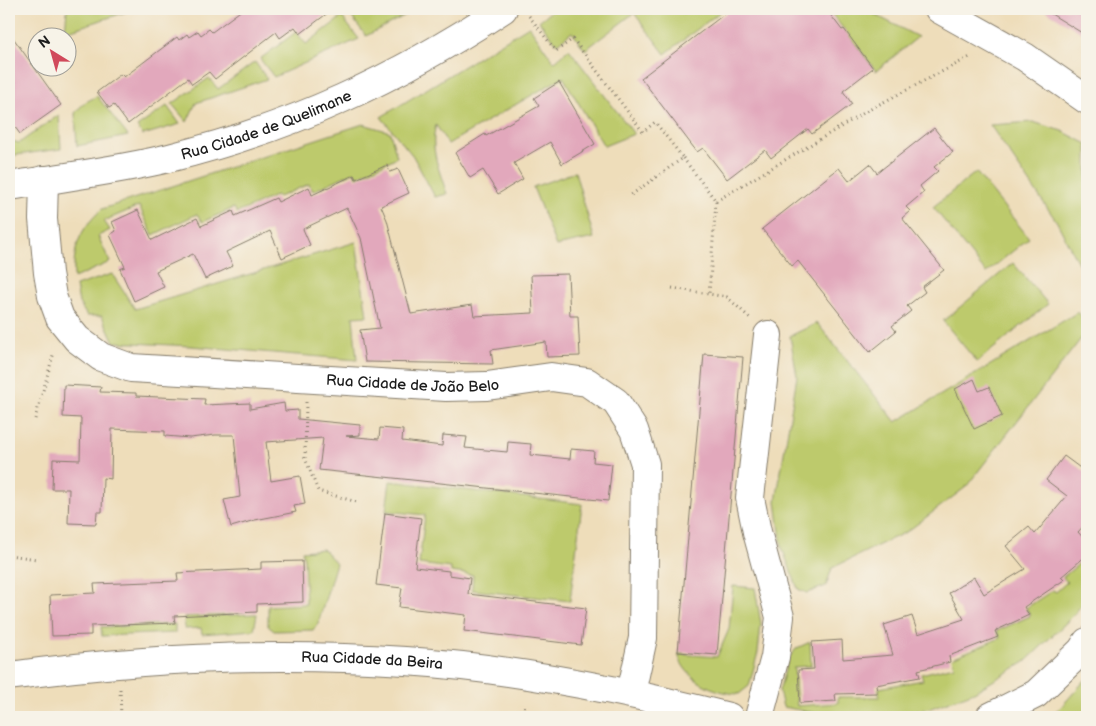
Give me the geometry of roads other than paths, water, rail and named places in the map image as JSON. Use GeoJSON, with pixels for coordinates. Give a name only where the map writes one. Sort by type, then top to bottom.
{"type":"FeatureCollection","features":[{"type":"Feature","properties":{"kind":"street"},"geometry":{"type":"LineString","coordinates":[[938,9],[1025,57],[1087,100]]}},
{"type":"Feature","properties":{"kind":"street","name":"Rua Cidade de Quelimane"},"geometry":{"type":"LineString","coordinates":[[9,186],[116,169],[169,158],[222,144],[273,127],[373,85],[516,13]]}},
{"type":"Feature","properties":{"kind":"street","name":"Rua Cidade de João Belo"},"geometry":{"type":"LineString","coordinates":[[44,180],[43,219],[52,296],[60,318],[71,332],[77,339],[101,357],[131,368],[446,387],[487,386],[551,377],[588,382],[616,402],[634,430],[645,464],[643,638],[630,693]]}},
{"type":"Feature","properties":{"kind":"street"},"geometry":{"type":"LineString","coordinates":[[759,717],[775,657],[780,617],[757,532],[750,498],[768,335]]}},
{"type":"Feature","properties":{"kind":"street"},"geometry":{"type":"LineString","coordinates":[[990,717],[1036,694],[1082,650],[1087,642]]}},
{"type":"Feature","properties":{"kind":"street","name":"Rua Cidade da Beira"},"geometry":{"type":"LineString","coordinates":[[9,676],[73,667],[140,661],[254,656],[332,657],[406,661],[539,676],[630,693],[729,717]]}}]}
